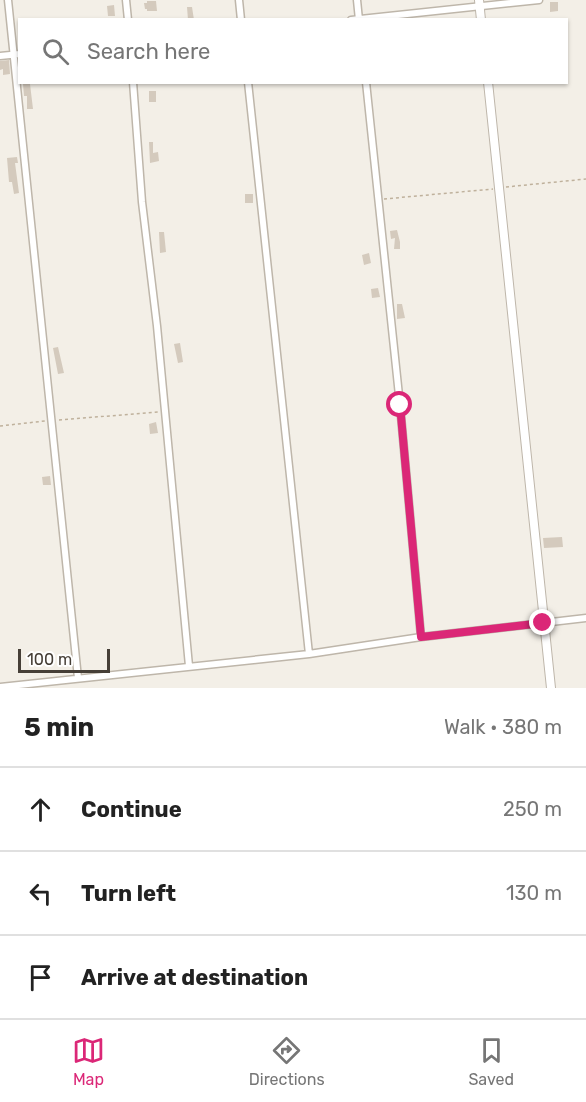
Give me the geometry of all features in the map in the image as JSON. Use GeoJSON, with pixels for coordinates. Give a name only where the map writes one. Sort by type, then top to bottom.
{"type":"FeatureCollection","features":[{"type":"Feature","properties":{"kind":"street"},"geometry":{"type":"LineString","coordinates":[[0,56],[17,54],[8,0]]}},
{"type":"Feature","properties":{"kind":"street"},"geometry":{"type":"LineString","coordinates":[[126,0],[128,18]]}},
{"type":"Feature","properties":{"kind":"street"},"geometry":{"type":"LineString","coordinates":[[239,0],[241,18]]}},
{"type":"Feature","properties":{"kind":"street"},"geometry":{"type":"LineString","coordinates":[[357,0],[359,18]]}},
{"type":"Feature","properties":{"kind":"street"},"geometry":{"type":"LineString","coordinates":[[366,18],[479,3],[539,0]]}},
{"type":"Feature","properties":{"kind":"street"},"geometry":{"type":"LineString","coordinates":[[479,3],[481,18]]}},
{"type":"Feature","properties":{"kind":"street"},"geometry":{"type":"LineString","coordinates":[[20,84],[78,678]]}},
{"type":"Feature","properties":{"kind":"street"},"geometry":{"type":"LineString","coordinates":[[133,84],[142,202],[165,411],[189,666]]}},
{"type":"Feature","properties":{"kind":"street"},"geometry":{"type":"LineString","coordinates":[[248,84],[309,654]]}},
{"type":"Feature","properties":{"kind":"street"},"geometry":{"type":"LineString","coordinates":[[366,84],[400,405],[421,637]]}},
{"type":"Feature","properties":{"kind":"street"},"geometry":{"type":"LineString","coordinates":[[488,84],[550,688]]}},
{"type":"Feature","properties":{"kind":"street"},"geometry":{"type":"LineString","coordinates":[[0,687],[309,654],[421,637],[586,618]]}},
{"type":"Feature","properties":{"kind":"path"},"geometry":{"type":"LineString","coordinates":[[378,200],[586,179]]}},
{"type":"Feature","properties":{"kind":"path"},"geometry":{"type":"LineString","coordinates":[[0,426],[165,411]]}},
{"type":"Feature","properties":{"kind":"building"},"geometry":{"type":"Polygon","coordinates":[[[156,1],[157,11],[145,9],[144,3],[156,1]]]}},
{"type":"Feature","properties":{"kind":"building"},"geometry":{"type":"Polygon","coordinates":[[[550,2],[558,2],[558,11],[550,12],[550,2]]]}},
{"type":"Feature","properties":{"kind":"building"},"geometry":{"type":"Polygon","coordinates":[[[114,5],[115,16],[108,16],[107,6],[114,5]]]}},
{"type":"Feature","properties":{"kind":"building"},"geometry":{"type":"Polygon","coordinates":[[[187,7],[192,7],[194,18],[188,18],[187,7]]]}},
{"type":"Feature","properties":{"kind":"building"},"geometry":{"type":"Polygon","coordinates":[[[9,60],[10,74],[3,75],[3,69],[0,70],[0,61],[9,60]]]}},
{"type":"Feature","properties":{"kind":"building"},"geometry":{"type":"Polygon","coordinates":[[[23,84],[30,84],[33,109],[27,109],[27,96],[24,96],[23,84]]]}},
{"type":"Feature","properties":{"kind":"building"},"geometry":{"type":"Polygon","coordinates":[[[149,91],[156,91],[156,102],[149,102],[149,91]]]}},
{"type":"Feature","properties":{"kind":"building"},"geometry":{"type":"Polygon","coordinates":[[[149,142],[153,142],[153,153],[158,152],[159,161],[150,163],[149,142]]]}},
{"type":"Feature","properties":{"kind":"building"},"geometry":{"type":"Polygon","coordinates":[[[17,157],[18,163],[15,163],[19,193],[14,194],[12,182],[9,182],[7,158],[17,157]]]}},
{"type":"Feature","properties":{"kind":"building"},"geometry":{"type":"Polygon","coordinates":[[[245,194],[253,194],[253,203],[245,203],[245,194]]]}},
{"type":"Feature","properties":{"kind":"building"},"geometry":{"type":"Polygon","coordinates":[[[397,230],[400,249],[394,249],[395,238],[391,239],[390,231],[397,230]]]}},
{"type":"Feature","properties":{"kind":"building"},"geometry":{"type":"Polygon","coordinates":[[[159,232],[164,232],[166,252],[160,253],[159,232]]]}},
{"type":"Feature","properties":{"kind":"building"},"geometry":{"type":"Polygon","coordinates":[[[369,253],[371,263],[364,265],[362,255],[369,253]]]}},
{"type":"Feature","properties":{"kind":"building"},"geometry":{"type":"Polygon","coordinates":[[[378,288],[380,297],[372,298],[371,289],[378,288]]]}},
{"type":"Feature","properties":{"kind":"building"},"geometry":{"type":"Polygon","coordinates":[[[397,304],[402,304],[405,318],[397,319],[397,304]]]}},
{"type":"Feature","properties":{"kind":"building"},"geometry":{"type":"Polygon","coordinates":[[[180,343],[183,362],[178,363],[174,344],[180,343]]]}},
{"type":"Feature","properties":{"kind":"building"},"geometry":{"type":"Polygon","coordinates":[[[58,347],[64,373],[58,374],[53,348],[58,347]]]}},
{"type":"Feature","properties":{"kind":"building"},"geometry":{"type":"Polygon","coordinates":[[[156,422],[158,433],[150,434],[149,424],[156,422]]]}},
{"type":"Feature","properties":{"kind":"building"},"geometry":{"type":"Polygon","coordinates":[[[50,476],[51,485],[43,485],[42,477],[50,476]]]}},
{"type":"Feature","properties":{"kind":"building"},"geometry":{"type":"Polygon","coordinates":[[[562,537],[563,547],[544,548],[543,538],[562,537]]]}},
{"type":"Feature","properties":{"kind":"route"},"geometry":{"type":"LineString","coordinates":[[400,405],[421,637],[543,623]]}}]}
